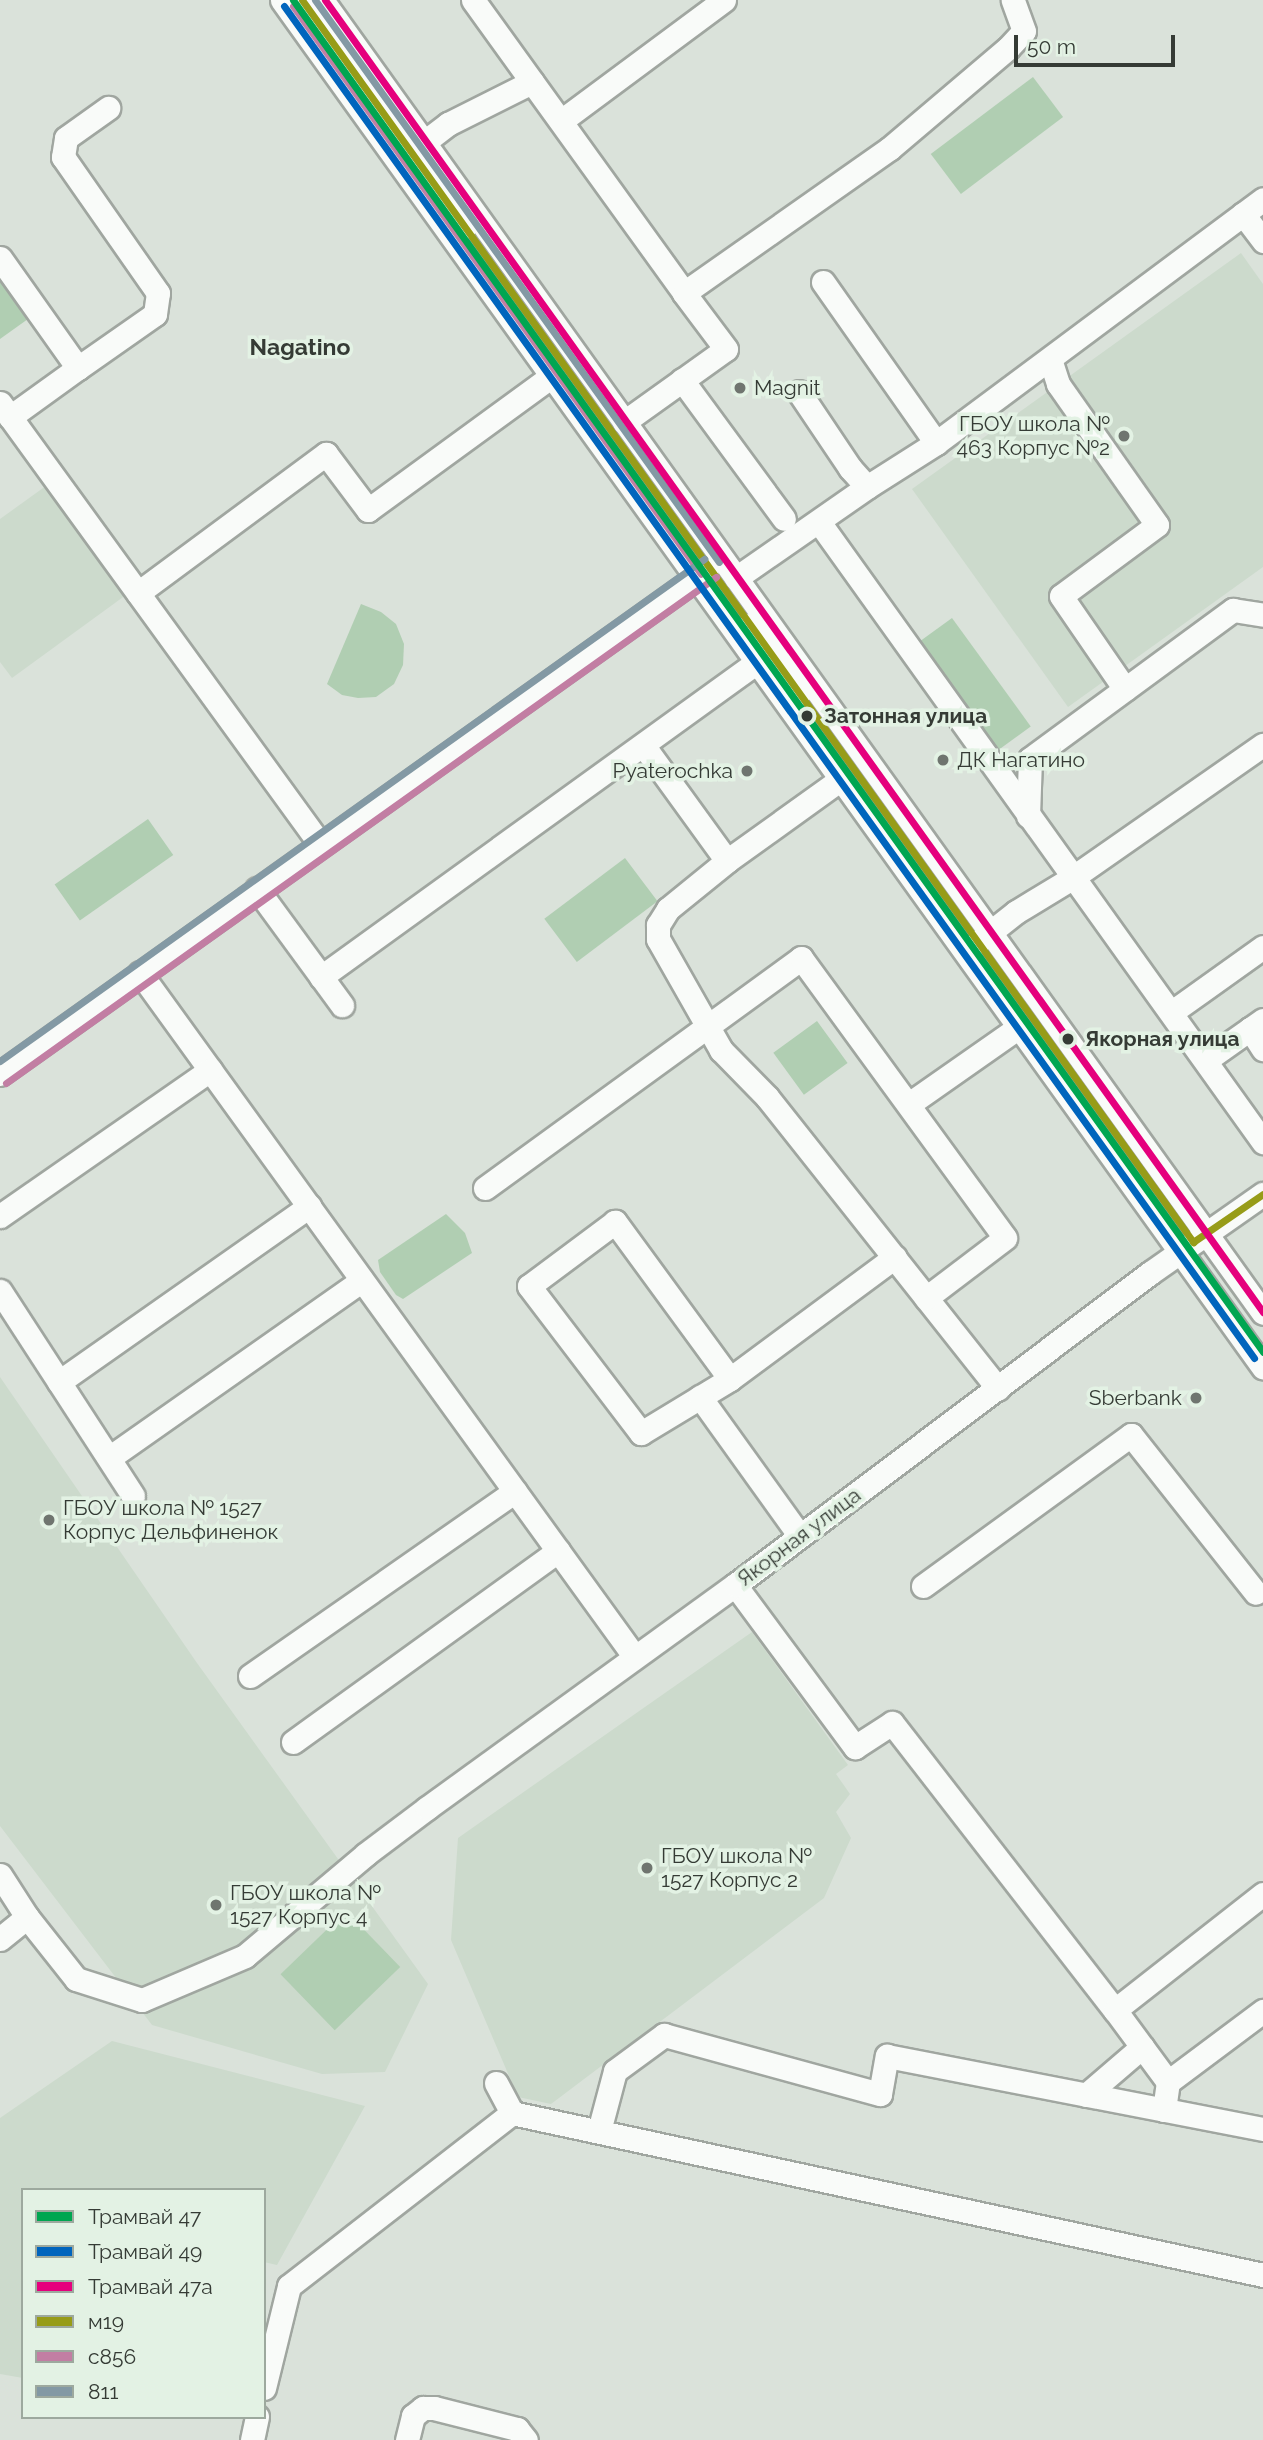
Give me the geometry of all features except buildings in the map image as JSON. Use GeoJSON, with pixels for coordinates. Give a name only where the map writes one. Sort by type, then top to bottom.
{"type":"FeatureCollection","features":[{"type":"Feature","properties":{"kind":"street"},"geometry":{"type":"LineString","coordinates":[[282,0],[411,153],[624,422],[710,569],[757,663],[841,779],[977,942]]}},
{"type":"Feature","properties":{"kind":"street"},"geometry":{"type":"LineString","coordinates":[[302,0],[1193,1242],[1263,1367]]}},
{"type":"Feature","properties":{"kind":"street"},"geometry":{"type":"LineString","coordinates":[[322,0],[411,153],[552,376],[710,569],[736,579],[977,942],[1019,1027],[1193,1242],[1263,1313]]}},
{"type":"Feature","properties":{"kind":"street"},"geometry":{"type":"LineString","coordinates":[[473,0],[726,349],[624,422]]}},
{"type":"Feature","properties":{"kind":"street"},"geometry":{"type":"LineString","coordinates":[[561,121],[724,0]]}},
{"type":"Feature","properties":{"kind":"street"},"geometry":{"type":"LineString","coordinates":[[684,293],[889,149],[1008,48],[1024,31],[1013,0]]}},
{"type":"Feature","properties":{"kind":"street"},"geometry":{"type":"LineString","coordinates":[[411,153],[449,124],[532,82]]}},
{"type":"Feature","properties":{"kind":"street"},"geometry":{"type":"LineString","coordinates":[[108,108],[66,138],[63,157],[158,293],[155,314],[78,368],[5,410],[320,844]]}},
{"type":"Feature","properties":{"kind":"street"},"geometry":{"type":"LineString","coordinates":[[736,579],[867,487],[936,443],[1263,199]]}},
{"type":"Feature","properties":{"kind":"street"},"geometry":{"type":"LineString","coordinates":[[1243,214],[1263,241]]}},
{"type":"Feature","properties":{"kind":"street"},"geometry":{"type":"LineString","coordinates":[[0,258],[78,368]]}},
{"type":"Feature","properties":{"kind":"street"},"geometry":{"type":"LineString","coordinates":[[823,282],[936,443]]}},
{"type":"Feature","properties":{"kind":"street"},"geometry":{"type":"LineString","coordinates":[[1051,359],[1058,384],[1157,526],[1061,596],[1125,689]]}},
{"type":"Feature","properties":{"kind":"street"},"geometry":{"type":"LineString","coordinates":[[138,593],[326,454],[368,510],[552,376]]}},
{"type":"Feature","properties":{"kind":"street"},"geometry":{"type":"LineString","coordinates":[[682,380],[784,519]]}},
{"type":"Feature","properties":{"kind":"street"},"geometry":{"type":"LineString","coordinates":[[799,392],[850,468],[867,487]]}},
{"type":"Feature","properties":{"kind":"street"},"geometry":{"type":"LineString","coordinates":[[818,522],[1263,1142]]}},
{"type":"Feature","properties":{"kind":"street"},"geometry":{"type":"LineString","coordinates":[[0,1074],[710,569]]}},
{"type":"Feature","properties":{"kind":"street"},"geometry":{"type":"LineString","coordinates":[[1028,816],[1030,759],[1233,610],[1263,615]]}},
{"type":"Feature","properties":{"kind":"street"},"geometry":{"type":"LineString","coordinates":[[321,977],[757,663]]}},
{"type":"Feature","properties":{"kind":"street"},"geometry":{"type":"LineString","coordinates":[[977,942],[1263,745]]}},
{"type":"Feature","properties":{"kind":"street"},"geometry":{"type":"LineString","coordinates":[[643,746],[727,861]]}},
{"type":"Feature","properties":{"kind":"street"},"geometry":{"type":"LineString","coordinates":[[841,779],[727,861],[668,909],[658,925],[658,939],[720,1050],[767,1097],[998,1388]]}},
{"type":"Feature","properties":{"kind":"street"},"geometry":{"type":"LineString","coordinates":[[257,889],[342,1005]]}},
{"type":"Feature","properties":{"kind":"street"},"geometry":{"type":"LineString","coordinates":[[1172,1012],[1263,947]]}},
{"type":"Feature","properties":{"kind":"street"},"geometry":{"type":"LineString","coordinates":[[485,1188],[801,958],[1005,1238],[926,1298]]}},
{"type":"Feature","properties":{"kind":"street"},"geometry":{"type":"LineString","coordinates":[[140,973],[634,1656]]}},
{"type":"Feature","properties":{"kind":"street"},"geometry":{"type":"LineString","coordinates":[[1206,1060],[1256,1024],[1263,1049]]}},
{"type":"Feature","properties":{"kind":"street"},"geometry":{"type":"LineString","coordinates":[[909,1104],[1019,1027]]}},
{"type":"Feature","properties":{"kind":"street"},"geometry":{"type":"LineString","coordinates":[[0,1216],[210,1070]]}},
{"type":"Feature","properties":{"kind":"street","name":"Якорная улица"},"geometry":{"type":"LineString","coordinates":[[0,1875],[27,1917],[76,1979],[142,2000],[244,1956],[366,1854],[634,1656],[735,1586],[1193,1242],[1263,1194]]}},
{"type":"Feature","properties":{"kind":"street"},"geometry":{"type":"LineString","coordinates":[[59,1382],[309,1206]]}},
{"type":"Feature","properties":{"kind":"street"},"geometry":{"type":"LineString","coordinates":[[730,1379],[615,1222],[529,1286],[641,1433],[730,1379],[895,1257]]}},
{"type":"Feature","properties":{"kind":"street"},"geometry":{"type":"LineString","coordinates":[[108,1458],[362,1280]]}},
{"type":"Feature","properties":{"kind":"street"},"geometry":{"type":"LineString","coordinates":[[0,1291],[133,1496]]}},
{"type":"Feature","properties":{"kind":"street"},"geometry":{"type":"LineString","coordinates":[[700,1397],[800,1536]]}},
{"type":"Feature","properties":{"kind":"street"},"geometry":{"type":"LineString","coordinates":[[923,1586],[1131,1434],[1261,1595]]}},
{"type":"Feature","properties":{"kind":"street"},"geometry":{"type":"LineString","coordinates":[[250,1676],[515,1490]]}},
{"type":"Feature","properties":{"kind":"street"},"geometry":{"type":"LineString","coordinates":[[293,1742],[558,1551]]}},
{"type":"Feature","properties":{"kind":"street"},"geometry":{"type":"LineString","coordinates":[[735,1586],[855,1747],[892,1723],[1168,2082],[1164,2110]]}},
{"type":"Feature","properties":{"kind":"street"},"geometry":{"type":"LineString","coordinates":[[1115,2010],[1263,1894]]}},
{"type":"Feature","properties":{"kind":"street"},"geometry":{"type":"LineString","coordinates":[[0,1939],[27,1917]]}},
{"type":"Feature","properties":{"kind":"street"},"geometry":{"type":"LineString","coordinates":[[1168,2082],[1263,2011]]}},
{"type":"Feature","properties":{"kind":"street"},"geometry":{"type":"LineString","coordinates":[[598,2131],[615,2071],[664,2035],[880,2094],[887,2056],[1263,2129]]}},
{"type":"Feature","properties":{"kind":"street"},"geometry":{"type":"LineString","coordinates":[[1086,2095],[1142,2047]]}},
{"type":"Feature","properties":{"kind":"street"},"geometry":{"type":"LineString","coordinates":[[496,2082],[512,2113]]}},
{"type":"Feature","properties":{"kind":"street"},"geometry":{"type":"LineString","coordinates":[[266,2380],[289,2286],[512,2113],[1263,2275]]}},
{"type":"Feature","properties":{"kind":"street"},"geometry":{"type":"LineString","coordinates":[[407,2440],[413,2416],[423,2408],[435,2408],[517,2429],[526,2440]]}},
{"type":"Feature","properties":{"kind":"street"},"geometry":{"type":"LineString","coordinates":[[252,2440],[257,2419]]}},
{"type":"Feature","properties":{"kind":"shaded area","name":"ГБОУ школа № 463 Корпус №2"},"geometry":{"type":"Polygon","coordinates":[[[1241,253],[1263,284],[1263,567],[1068,707],[912,489],[1241,253]]]}},
{"type":"Feature","properties":{"kind":"shaded area"},"geometry":{"type":"Polygon","coordinates":[[[50,483],[130,592],[12,678],[0,662],[0,519],[50,483]]]}},
{"type":"Feature","properties":{"kind":"shaded area","name":"ГБОУ школа № 1527 Корпус 4"},"geometry":{"type":"Polygon","coordinates":[[[0,1377],[197,1663],[428,1984],[385,2072],[322,2074],[152,2025],[0,1826],[0,1377]]]}},
{"type":"Feature","properties":{"kind":"shaded area","name":"ГБОУ школа № 1527 Корпус 2"},"geometry":{"type":"Polygon","coordinates":[[[752,1632],[848,1765],[836,1774],[850,1794],[836,1812],[851,1838],[824,1898],[551,2104],[518,2097],[451,1940],[458,1838],[752,1632]]]}},
{"type":"Feature","properties":{"kind":"shaded area"},"geometry":{"type":"Polygon","coordinates":[[[112,2041],[365,2106],[277,2265],[266,2262],[266,2188],[21,2188],[21,2378],[0,2374],[0,2118],[112,2041]]]}},
{"type":"Feature","properties":{"kind":"green space"},"geometry":{"type":"Polygon","coordinates":[[[1033,77],[1063,117],[961,194],[931,154],[1033,77]]]}},
{"type":"Feature","properties":{"kind":"green space"},"geometry":{"type":"Polygon","coordinates":[[[0,279],[28,319],[0,339],[0,279]]]}},
{"type":"Feature","properties":{"kind":"green space"},"geometry":{"type":"Polygon","coordinates":[[[361,604],[381,612],[396,624],[404,644],[403,665],[394,684],[376,697],[342,695],[327,684],[361,604]]]}},
{"type":"Feature","properties":{"kind":"green space"},"geometry":{"type":"Polygon","coordinates":[[[952,618],[1031,726],[996,752],[917,643],[952,618]]]}},
{"type":"Feature","properties":{"kind":"green space"},"geometry":{"type":"Polygon","coordinates":[[[148,819],[173,855],[80,920],[55,884],[148,819]]]}},
{"type":"Feature","properties":{"kind":"green space"},"geometry":{"type":"Polygon","coordinates":[[[625,858],[657,901],[577,962],[544,919],[625,858]]]}},
{"type":"Feature","properties":{"kind":"green space"},"geometry":{"type":"Polygon","coordinates":[[[817,1021],[848,1063],[804,1095],[773,1053],[817,1021]]]}},
{"type":"Feature","properties":{"kind":"green space"},"geometry":{"type":"Polygon","coordinates":[[[446,1214],[465,1233],[472,1253],[403,1299],[396,1295],[380,1272],[378,1260],[446,1214]]]}},
{"type":"Feature","properties":{"kind":"green space"},"geometry":{"type":"Polygon","coordinates":[[[346,1911],[400,1967],[335,2030],[281,1974],[346,1911]]]}},
{"type":"Feature","properties":{"kind":"tram line","name":"47"},"geometry":{"type":"LineString","coordinates":[[293,0],[1263,1352]]}},
{"type":"Feature","properties":{"kind":"tram line","name":"47а"},"geometry":{"type":"LineString","coordinates":[[325,0],[1263,1312]]}},
{"type":"Feature","properties":{"kind":"tram line","name":"49"},"geometry":{"type":"LineString","coordinates":[[284,6],[1254,1358]]}},
{"type":"Feature","properties":{"kind":"transit line","name":"м19"},"geometry":{"type":"LineString","coordinates":[[302,0],[1193,1242]]}},
{"type":"Feature","properties":{"kind":"transit line","name":"811"},"geometry":{"type":"LineString","coordinates":[[315,0],[719,562]]}},
{"type":"Feature","properties":{"kind":"transit line","name":"с856"},"geometry":{"type":"LineString","coordinates":[[293,6],[701,574]]}},
{"type":"Feature","properties":{"kind":"transit line","name":"811"},"geometry":{"type":"LineString","coordinates":[[0,1061],[704,559]]}},
{"type":"Feature","properties":{"kind":"transit line","name":"с856"},"geometry":{"type":"LineString","coordinates":[[6,1083],[716,577]]}},
{"type":"Feature","properties":{"kind":"transit line","name":"м19"},"geometry":{"type":"LineString","coordinates":[[1193,1242],[1263,1194]]}},
{"type":"Feature","properties":{"kind":"place","name":"Magnit"},"geometry":{"type":"Point","coordinates":[740,388]}},
{"type":"Feature","properties":{"kind":"place","name":"ГБОУ школа № 463 Корпус №2"},"geometry":{"type":"Point","coordinates":[1124,436]}},
{"type":"Feature","properties":{"kind":"place","name":"Затонная улица"},"geometry":{"type":"Point","coordinates":[807,716]}},
{"type":"Feature","properties":{"kind":"place","name":"ДК Нагатино"},"geometry":{"type":"Point","coordinates":[943,760]}},
{"type":"Feature","properties":{"kind":"place","name":"Pyaterochka"},"geometry":{"type":"Point","coordinates":[747,771]}},
{"type":"Feature","properties":{"kind":"place","name":"Якорная улица"},"geometry":{"type":"Point","coordinates":[1068,1039]}},
{"type":"Feature","properties":{"kind":"place","name":"Sberbank"},"geometry":{"type":"Point","coordinates":[1196,1398]}},
{"type":"Feature","properties":{"kind":"place","name":"ГБОУ школа № 1527 Корпус Дельфиненок"},"geometry":{"type":"Point","coordinates":[49,1520]}},
{"type":"Feature","properties":{"kind":"place","name":"ГБОУ школа № 1527 Корпус 2"},"geometry":{"type":"Point","coordinates":[647,1868]}},
{"type":"Feature","properties":{"kind":"place","name":"ГБОУ школа № 1527 Корпус 4"},"geometry":{"type":"Point","coordinates":[216,1905]}},
{"type":"Feature","properties":{"kind":"district","name":"Nagatino"},"geometry":{"type":"Point","coordinates":[300,347]}}]}
